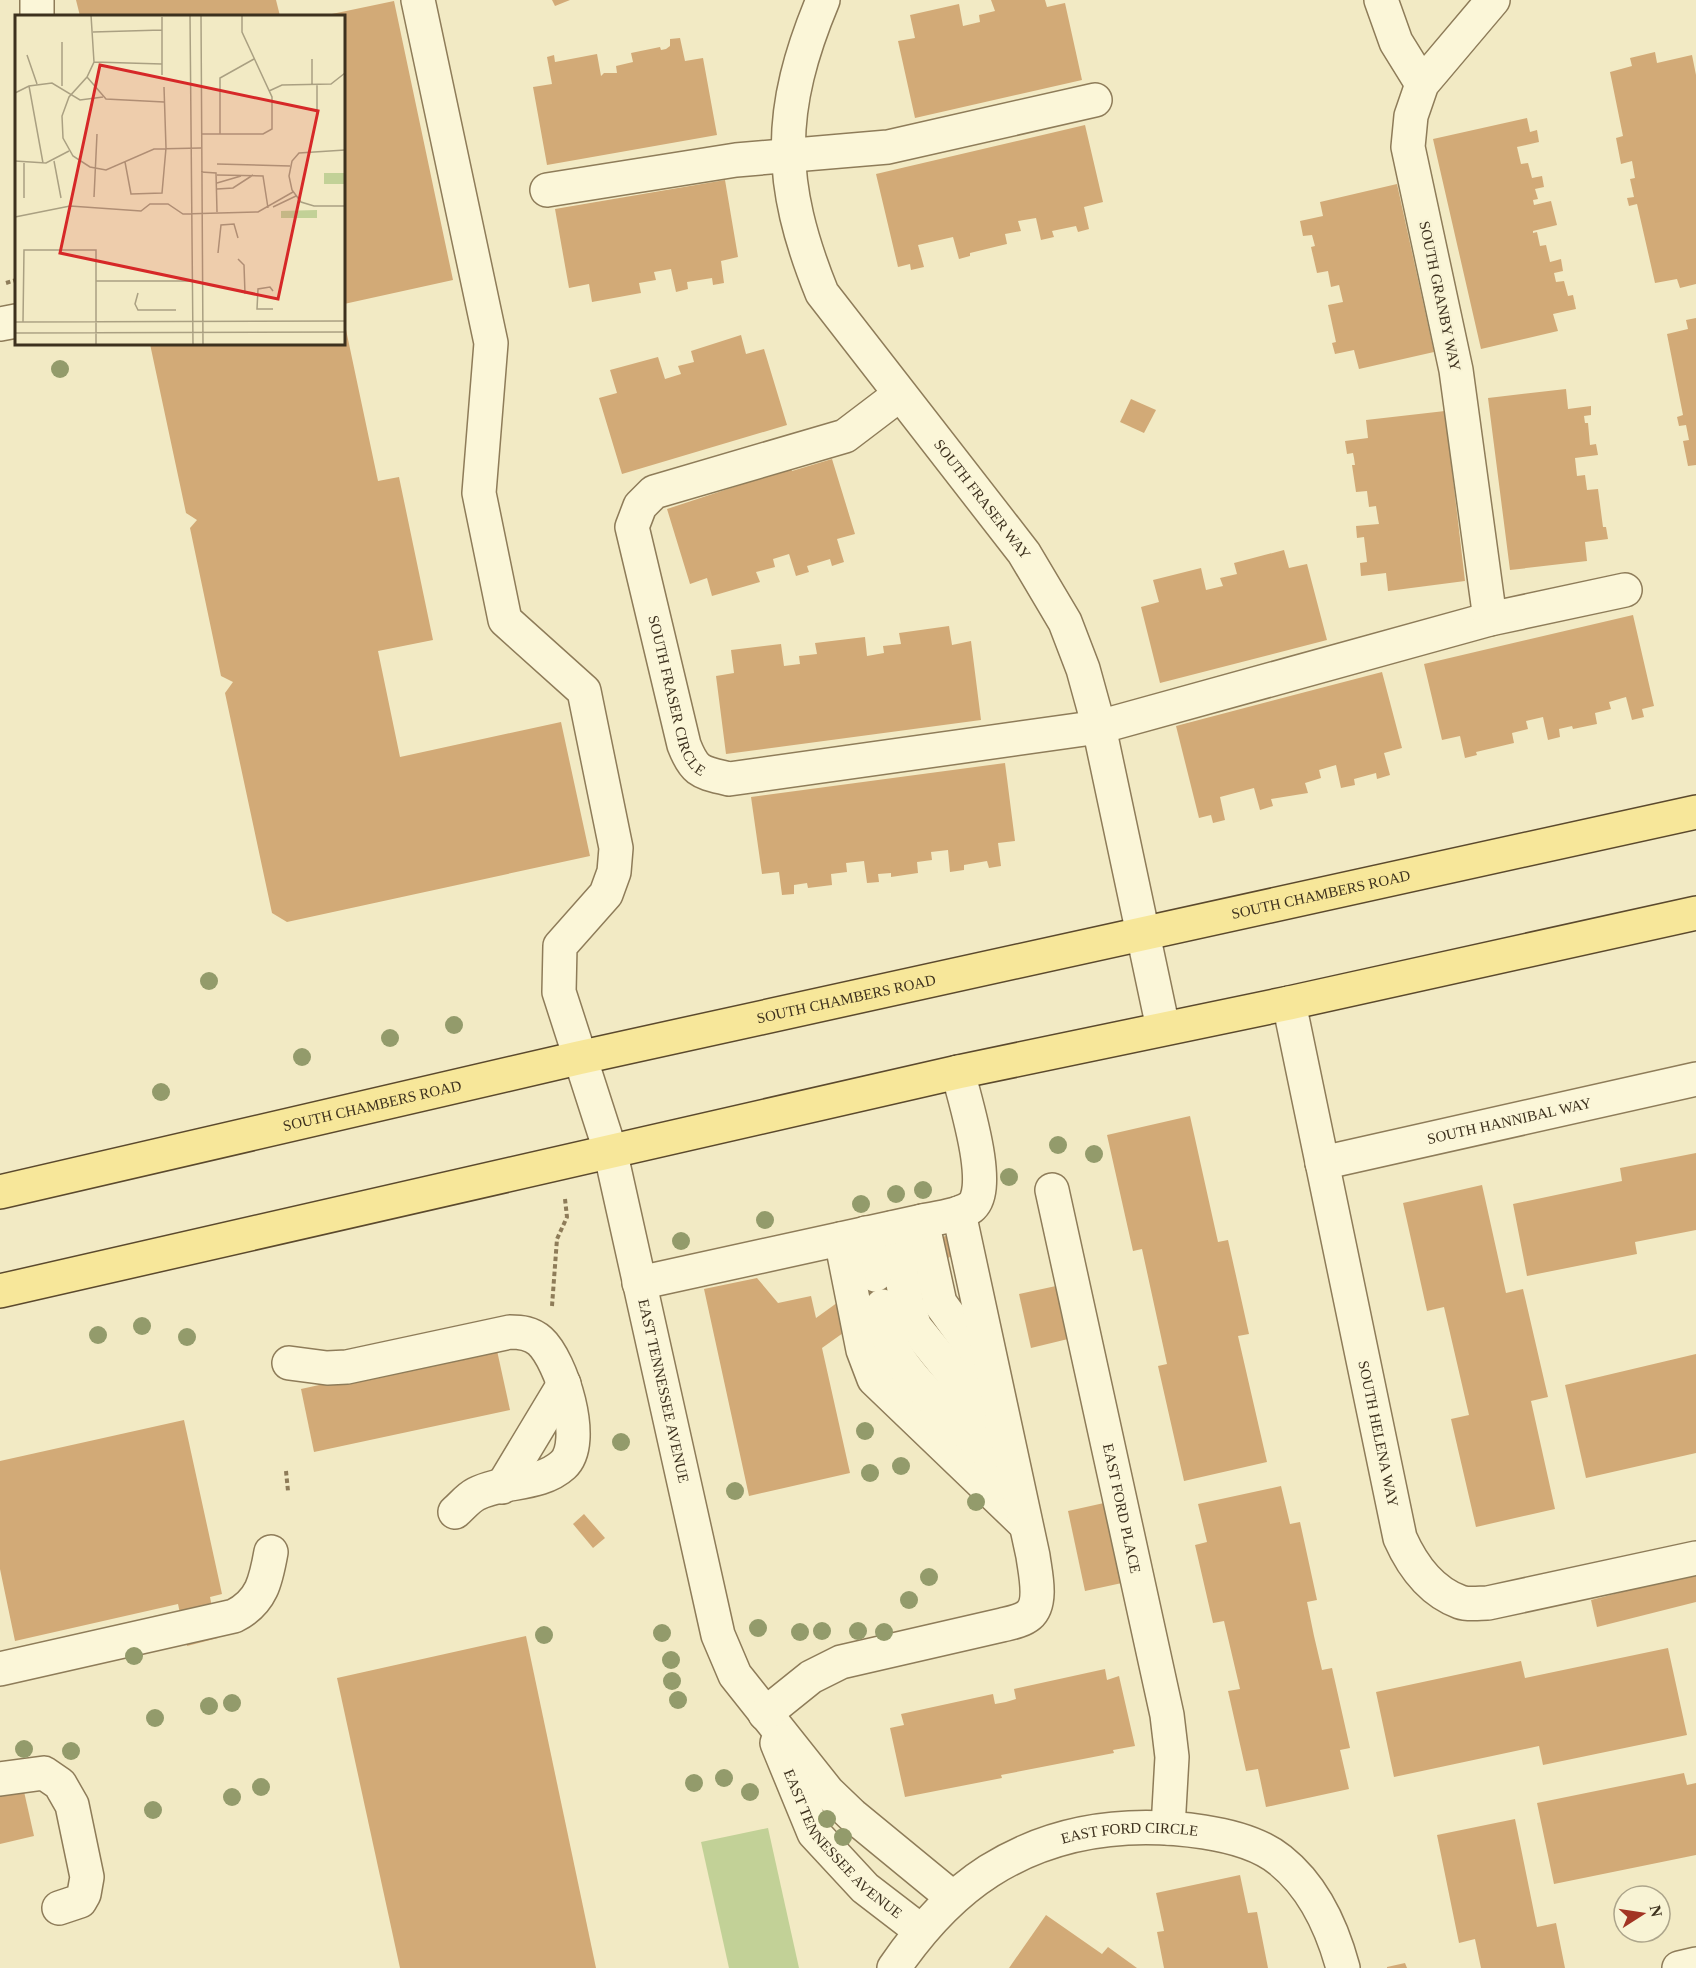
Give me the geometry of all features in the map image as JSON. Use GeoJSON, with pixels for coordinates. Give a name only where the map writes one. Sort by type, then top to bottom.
{"type":"FeatureCollection","features":[{"type":"Feature","properties":{"kind":"main road","name":"SOUTH CHAMBERS ROAD"},"geometry":{"type":"LineString","coordinates":[[0,1192],[578,1058],[1696,812]]}},
{"type":"Feature","properties":{"kind":"main road"},"geometry":{"type":"LineString","coordinates":[[0,1291],[958,1072],[1289,1003],[1696,914]]}},
{"type":"Feature","properties":{"kind":"street","name":"EAST TENNESSEE AVENUE"},"geometry":{"type":"LineString","coordinates":[[418,0],[491,343],[479,492],[505,620],[584,691],[616,848],[614,872],[606,894],[560,946],[559,992],[578,1058],[610,1150],[717,1635],[735,1675],[843,1807],[953,1898]]}},
{"type":"Feature","properties":{"kind":"street","name":"SOUTH FRASER WAY"},"geometry":{"type":"LineString","coordinates":[[823,0],[803,49],[791,98],[788,155],[791,198],[803,247],[822,293],[899,395],[1007,530],[1044,582],[1065,622],[1083,669],[1099,727],[1145,932],[1163,1028]]}},
{"type":"Feature","properties":{"kind":"street"},"geometry":{"type":"LineString","coordinates":[[1381,0],[1396,42],[1422,84]]}},
{"type":"Feature","properties":{"kind":"street","name":"SOUTH GRANBY WAY"},"geometry":{"type":"LineString","coordinates":[[1491,620],[1456,370],[1408,147],[1411,116],[1422,84],[1493,0]]}},
{"type":"Feature","properties":{"kind":"street"},"geometry":{"type":"LineString","coordinates":[[547,190],[736,160],[888,147],[1095,100]]}},
{"type":"Feature","properties":{"kind":"street"},"geometry":{"type":"LineString","coordinates":[[0,324],[15,321]]}},
{"type":"Feature","properties":{"kind":"street","name":"SOUTH FRASER CIRCLE"},"geometry":{"type":"LineString","coordinates":[[899,395],[845,436],[654,492],[640,506],[632,527],[684,745],[692,765],[706,774],[729,779],[1099,727]]}},
{"type":"Feature","properties":{"kind":"street"},"geometry":{"type":"LineString","coordinates":[[1099,727],[1491,620],[1625,590]]}},
{"type":"Feature","properties":{"kind":"street","name":"SOUTH HELENA WAY"},"geometry":{"type":"LineString","coordinates":[[1289,1003],[1400,1538],[1412,1565],[1437,1588],[1461,1603],[1488,1603],[1696,1558]]}},
{"type":"Feature","properties":{"kind":"street"},"geometry":{"type":"LineString","coordinates":[[639,1283],[959,1213],[972,1206],[976,1200],[980,1180],[958,1072]]}},
{"type":"Feature","properties":{"kind":"street","name":"SOUTH HANNIBAL WAY"},"geometry":{"type":"LineString","coordinates":[[1322,1163],[1696,1079]]}},
{"type":"Feature","properties":{"kind":"street","name":"EAST FORD PLACE"},"geometry":{"type":"LineString","coordinates":[[1052,1190],[1167,1715],[1172,1757],[1168,1828]]}},
{"type":"Feature","properties":{"kind":"street"},"geometry":{"type":"LineString","coordinates":[[765,1714],[811,1677],[841,1662],[1023,1619],[1033,1609],[1035,1577],[959,1213]]}},
{"type":"Feature","properties":{"kind":"street"},"geometry":{"type":"LineString","coordinates":[[880,1230],[879,1290],[891,1343],[902,1362],[924,1388],[1016,1480]]}},
{"type":"Feature","properties":{"kind":"street"},"geometry":{"type":"LineString","coordinates":[[880,1230],[940,1304],[994,1377]]}},
{"type":"Feature","properties":{"kind":"street"},"geometry":{"type":"LineString","coordinates":[[880,1230],[915,1327],[1007,1441]]}},
{"type":"Feature","properties":{"kind":"street"},"geometry":{"type":"LineString","coordinates":[[880,1230],[863,1350],[874,1379],[1025,1524]]}},
{"type":"Feature","properties":{"kind":"street"},"geometry":{"type":"LineString","coordinates":[[289,1363],[327,1368],[347,1367],[518,1332],[529,1334],[548,1349],[556,1362],[564,1384],[502,1487],[478,1493],[455,1512]]}},
{"type":"Feature","properties":{"kind":"street"},"geometry":{"type":"LineString","coordinates":[[0,1669],[234,1616],[258,1598],[265,1581],[271,1552]]}},
{"type":"Feature","properties":{"kind":"street","name":"EAST TENNESSEE AVENUE"},"geometry":{"type":"LineString","coordinates":[[765,1714],[814,1833],[864,1888],[921,1931]]}},
{"type":"Feature","properties":{"kind":"street"},"geometry":{"type":"LineString","coordinates":[[0,1779],[44,1773],[60,1784],[69,1797],[87,1885],[80,1900],[60,1908]]}},
{"type":"Feature","properties":{"kind":"street","name":"EAST FORD CIRCLE"},"geometry":{"type":"LineString","coordinates":[[894,1968],[921,1931],[953,1898],[1009,1859],[1057,1840],[1105,1830],[1168,1828],[1235,1839],[1260,1848],[1278,1858],[1304,1882],[1318,1904],[1338,1950],[1343,1968]]}},
{"type":"Feature","properties":{"kind":"street"},"geometry":{"type":"LineString","coordinates":[[1679,1968],[1696,1964]]}},
{"type":"Feature","properties":{"kind":"path"},"geometry":{"type":"LineString","coordinates":[[551,1310],[556,1239],[567,1217],[564,1198]]}},
{"type":"Feature","properties":{"kind":"path"},"geometry":{"type":"LineString","coordinates":[[286,1471],[288,1491]]}},
{"type":"Feature","properties":{"kind":"green space"},"geometry":{"type":"Polygon","coordinates":[[[768,1828],[799,1968],[729,1968],[701,1842],[768,1828]]]}},
{"type":"Feature","properties":{"kind":"building"},"geometry":{"type":"Polygon","coordinates":[[[76,0],[276,0],[280,15],[80,15],[76,0]]]}},
{"type":"Feature","properties":{"kind":"building"},"geometry":{"type":"Polygon","coordinates":[[[552,0],[570,0],[555,6],[552,0]]]}},
{"type":"Feature","properties":{"kind":"building"},"geometry":{"type":"Polygon","coordinates":[[[991,0],[1045,0],[1047,7],[1065,3],[1082,80],[915,118],[898,41],[915,38],[910,15],[959,4],[963,26],[980,22],[979,15],[995,11],[991,0]]]}},
{"type":"Feature","properties":{"kind":"building"},"geometry":{"type":"Polygon","coordinates":[[[394,1],[453,280],[345,304],[345,15],[327,15],[394,1]]]}},
{"type":"Feature","properties":{"kind":"building"},"geometry":{"type":"Polygon","coordinates":[[[680,38],[685,61],[703,58],[717,135],[547,165],[533,87],[552,84],[547,57],[554,55],[555,62],[597,54],[601,76],[604,73],[617,73],[616,66],[633,62],[631,53],[660,47],[661,50],[666,49],[670,46],[670,39],[680,38]]]}},
{"type":"Feature","properties":{"kind":"building"},"geometry":{"type":"Polygon","coordinates":[[[1655,52],[1657,63],[1692,55],[1696,75],[1696,284],[1680,288],[1677,279],[1655,283],[1637,204],[1629,206],[1627,198],[1634,197],[1630,179],[1635,178],[1632,161],[1621,164],[1616,138],[1623,136],[1610,72],[1632,66],[1630,58],[1655,52]]]}},
{"type":"Feature","properties":{"kind":"building"},"geometry":{"type":"Polygon","coordinates":[[[1527,118],[1530,132],[1537,130],[1539,142],[1517,147],[1521,164],[1528,163],[1532,178],[1542,176],[1544,187],[1535,189],[1538,199],[1533,200],[1534,205],[1551,201],[1557,225],[1533,231],[1533,233],[1537,232],[1540,246],[1546,245],[1550,262],[1561,259],[1563,271],[1554,273],[1556,282],[1564,281],[1568,296],[1573,295],[1576,309],[1553,314],[1558,331],[1481,349],[1433,139],[1527,118]]]}},
{"type":"Feature","properties":{"kind":"building"},"geometry":{"type":"Polygon","coordinates":[[[1085,125],[1103,202],[1084,207],[1089,229],[1078,232],[1076,226],[1052,231],[1054,237],[1041,240],[1036,218],[1018,221],[1021,231],[1005,234],[1007,244],[970,253],[970,256],[959,259],[953,237],[918,245],[924,267],[911,270],[910,264],[898,267],[876,174],[1085,125]]]}},
{"type":"Feature","properties":{"kind":"building"},"geometry":{"type":"Polygon","coordinates":[[[725,180],[738,257],[721,261],[724,283],[713,285],[712,278],[687,282],[688,289],[676,292],[671,269],[654,272],[656,280],[639,283],[641,293],[592,302],[589,284],[569,288],[555,209],[725,180]]]}},
{"type":"Feature","properties":{"kind":"building"},"geometry":{"type":"Polygon","coordinates":[[[1397,184],[1434,352],[1359,369],[1354,350],[1335,354],[1332,343],[1336,342],[1328,305],[1343,302],[1339,285],[1331,287],[1328,271],[1317,273],[1311,247],[1315,246],[1312,235],[1303,236],[1300,221],[1323,216],[1320,202],[1397,184]]]}},
{"type":"Feature","properties":{"kind":"building"},"geometry":{"type":"Polygon","coordinates":[[[1696,318],[1696,465],[1688,466],[1683,441],[1689,440],[1686,425],[1679,426],[1677,417],[1683,415],[1667,334],[1688,329],[1686,320],[1696,318]]]}},
{"type":"Feature","properties":{"kind":"building"},"geometry":{"type":"Polygon","coordinates":[[[345,325],[378,481],[399,477],[433,640],[378,651],[400,757],[561,722],[590,856],[287,922],[272,913],[225,693],[233,682],[221,676],[190,528],[197,520],[186,513],[150,345],[345,345],[345,325]]]}},
{"type":"Feature","properties":{"kind":"building"},"geometry":{"type":"Polygon","coordinates":[[[741,335],[746,354],[764,349],[787,425],[622,474],[599,398],[617,393],[610,370],[658,357],[665,379],[681,374],[678,366],[694,362],[691,351],[741,335]]]}},
{"type":"Feature","properties":{"kind":"building"},"geometry":{"type":"Polygon","coordinates":[[[1566,389],[1568,409],[1591,406],[1591,415],[1584,416],[1585,423],[1588,423],[1590,445],[1596,444],[1598,455],[1575,458],[1577,476],[1585,475],[1587,490],[1598,489],[1603,527],[1606,527],[1608,539],[1585,542],[1587,561],[1510,570],[1488,398],[1566,389]]]}},
{"type":"Feature","properties":{"kind":"building"},"geometry":{"type":"Polygon","coordinates":[[[1131,399],[1156,410],[1144,433],[1120,422],[1131,399]]]}},
{"type":"Feature","properties":{"kind":"building"},"geometry":{"type":"Polygon","coordinates":[[[1445,411],[1465,581],[1388,591],[1386,573],[1361,576],[1360,563],[1367,562],[1364,537],[1357,538],[1356,526],[1379,524],[1376,506],[1369,507],[1367,491],[1356,492],[1352,465],[1355,465],[1353,453],[1347,454],[1345,441],[1368,438],[1366,420],[1445,411]]]}},
{"type":"Feature","properties":{"kind":"building"},"geometry":{"type":"Polygon","coordinates":[[[832,459],[855,534],[837,539],[844,562],[832,566],[830,559],[807,566],[809,572],[796,576],[789,554],[773,559],[775,567],[756,572],[760,582],[712,596],[707,578],[690,584],[667,509],[791,468],[792,471],[832,459]]]}},
{"type":"Feature","properties":{"kind":"building"},"geometry":{"type":"Polygon","coordinates":[[[1284,550],[1289,568],[1307,564],[1327,640],[1160,683],[1141,607],[1159,602],[1153,580],[1201,568],[1206,590],[1223,586],[1220,578],[1237,574],[1234,563],[1284,550]]]}},
{"type":"Feature","properties":{"kind":"building"},"geometry":{"type":"Polygon","coordinates":[[[1633,615],[1654,706],[1642,709],[1644,717],[1632,720],[1626,697],[1609,702],[1611,709],[1595,713],[1597,724],[1573,729],[1572,726],[1559,729],[1560,737],[1548,740],[1543,717],[1526,721],[1528,729],[1512,733],[1514,743],[1476,752],[1477,755],[1465,758],[1460,736],[1442,740],[1424,664],[1633,615]]]}},
{"type":"Feature","properties":{"kind":"building"},"geometry":{"type":"Polygon","coordinates":[[[949,626],[952,645],[971,641],[981,720],[726,754],[716,676],[734,673],[731,650],[781,644],[784,666],[800,664],[799,656],[817,654],[815,643],[865,637],[867,656],[884,653],[883,646],[901,644],[899,633],[949,626]]]}},
{"type":"Feature","properties":{"kind":"building"},"geometry":{"type":"Polygon","coordinates":[[[1382,672],[1402,748],[1384,753],[1390,775],[1377,779],[1376,773],[1354,779],[1355,785],[1341,788],[1336,765],[1319,770],[1321,778],[1305,783],[1308,793],[1271,799],[1273,806],[1260,810],[1254,788],[1220,797],[1225,820],[1213,823],[1211,815],[1199,818],[1176,726],[1382,672]]]}},
{"type":"Feature","properties":{"kind":"building"},"geometry":{"type":"Polygon","coordinates":[[[1005,763],[1015,841],[998,843],[1001,866],[989,868],[987,861],[964,865],[964,870],[950,872],[948,850],[931,852],[932,860],[917,862],[918,873],[891,877],[891,873],[878,874],[879,882],[867,883],[864,861],[846,863],[847,872],[831,874],[832,885],[808,888],[807,883],[794,885],[794,894],[782,895],[779,872],[762,874],[751,797],[1005,763]]]}},
{"type":"Feature","properties":{"kind":"building"},"geometry":{"type":"Polygon","coordinates":[[[1190,1116],[1218,1242],[1228,1240],[1249,1334],[1238,1336],[1267,1462],[1184,1481],[1158,1366],[1167,1364],[1142,1249],[1133,1251],[1107,1135],[1190,1116]]]}},
{"type":"Feature","properties":{"kind":"building"},"geometry":{"type":"Polygon","coordinates":[[[1696,1153],[1696,1230],[1635,1242],[1637,1254],[1527,1276],[1513,1204],[1622,1181],[1620,1168],[1696,1153]]]}},
{"type":"Feature","properties":{"kind":"building"},"geometry":{"type":"Polygon","coordinates":[[[1482,1185],[1506,1293],[1523,1289],[1548,1397],[1531,1401],[1555,1509],[1476,1527],[1451,1419],[1469,1415],[1444,1307],[1427,1311],[1403,1203],[1482,1185]]]}},
{"type":"Feature","properties":{"kind":"building"},"geometry":{"type":"Polygon","coordinates":[[[946,1236],[951,1256],[822,1348],[850,1473],[749,1496],[704,1289],[757,1278],[778,1303],[811,1296],[816,1318],[909,1251],[907,1245],[946,1236]]]}},
{"type":"Feature","properties":{"kind":"building"},"geometry":{"type":"Polygon","coordinates":[[[1056,1286],[1068,1339],[1031,1348],[1019,1294],[1056,1286]]]}},
{"type":"Feature","properties":{"kind":"building"},"geometry":{"type":"Polygon","coordinates":[[[496,1346],[510,1410],[314,1452],[301,1389],[496,1346]]]}},
{"type":"Feature","properties":{"kind":"building"},"geometry":{"type":"Polygon","coordinates":[[[1696,1354],[1696,1453],[1586,1478],[1565,1385],[1696,1354]]]}},
{"type":"Feature","properties":{"kind":"building"},"geometry":{"type":"Polygon","coordinates":[[[184,1420],[222,1594],[210,1597],[218,1638],[187,1646],[178,1604],[15,1641],[0,1569],[0,1461],[184,1420]]]}},
{"type":"Feature","properties":{"kind":"building"},"geometry":{"type":"Polygon","coordinates":[[[1281,1486],[1290,1524],[1300,1522],[1317,1600],[1307,1602],[1314,1636],[1322,1670],[1332,1668],[1350,1748],[1340,1750],[1349,1789],[1266,1807],[1258,1769],[1246,1771],[1228,1691],[1240,1689],[1224,1621],[1213,1623],[1195,1545],[1207,1542],[1198,1504],[1281,1486]]]}},
{"type":"Feature","properties":{"kind":"building"},"geometry":{"type":"Polygon","coordinates":[[[1104,1503],[1122,1583],[1085,1591],[1068,1511],[1104,1503]]]}},
{"type":"Feature","properties":{"kind":"building"},"geometry":{"type":"Polygon","coordinates":[[[584,1514],[605,1538],[593,1548],[573,1524],[584,1514]]]}},
{"type":"Feature","properties":{"kind":"building"},"geometry":{"type":"Polygon","coordinates":[[[1696,1573],[1696,1602],[1597,1627],[1591,1600],[1696,1573]]]}},
{"type":"Feature","properties":{"kind":"building"},"geometry":{"type":"Polygon","coordinates":[[[526,1636],[596,1968],[400,1968],[337,1678],[526,1636]]]}},
{"type":"Feature","properties":{"kind":"building"},"geometry":{"type":"Polygon","coordinates":[[[1668,1648],[1687,1735],[1543,1765],[1539,1746],[1394,1777],[1376,1692],[1521,1661],[1525,1678],[1668,1648]]]}},
{"type":"Feature","properties":{"kind":"building"},"geometry":{"type":"Polygon","coordinates":[[[1105,1669],[1107,1680],[1119,1676],[1135,1746],[1113,1750],[1114,1753],[1001,1775],[1002,1778],[905,1797],[890,1728],[904,1725],[901,1714],[993,1694],[995,1704],[1006,1702],[1016,1699],[1014,1689],[1105,1669]]]}},
{"type":"Feature","properties":{"kind":"building"},"geometry":{"type":"Polygon","coordinates":[[[1684,1773],[1687,1785],[1696,1783],[1696,1855],[1554,1884],[1537,1803],[1684,1773]]]}},
{"type":"Feature","properties":{"kind":"building"},"geometry":{"type":"Polygon","coordinates":[[[23,1787],[34,1836],[0,1844],[0,1792],[23,1787]]]}},
{"type":"Feature","properties":{"kind":"building"},"geometry":{"type":"Polygon","coordinates":[[[1515,1819],[1537,1927],[1556,1923],[1565,1968],[1481,1968],[1475,1939],[1459,1943],[1437,1835],[1515,1819]]]}},
{"type":"Feature","properties":{"kind":"building"},"geometry":{"type":"Polygon","coordinates":[[[1240,1875],[1248,1913],[1257,1912],[1268,1968],[1164,1968],[1157,1932],[1164,1931],[1156,1893],[1240,1875]]]}},
{"type":"Feature","properties":{"kind":"building"},"geometry":{"type":"Polygon","coordinates":[[[1046,1915],[1102,1954],[1108,1947],[1137,1968],[1009,1968],[1046,1915]]]}},
{"type":"Feature","properties":{"kind":"building"},"geometry":{"type":"Polygon","coordinates":[[[1405,1963],[1407,1968],[1387,1968],[1387,1967],[1405,1963]]]}}]}
